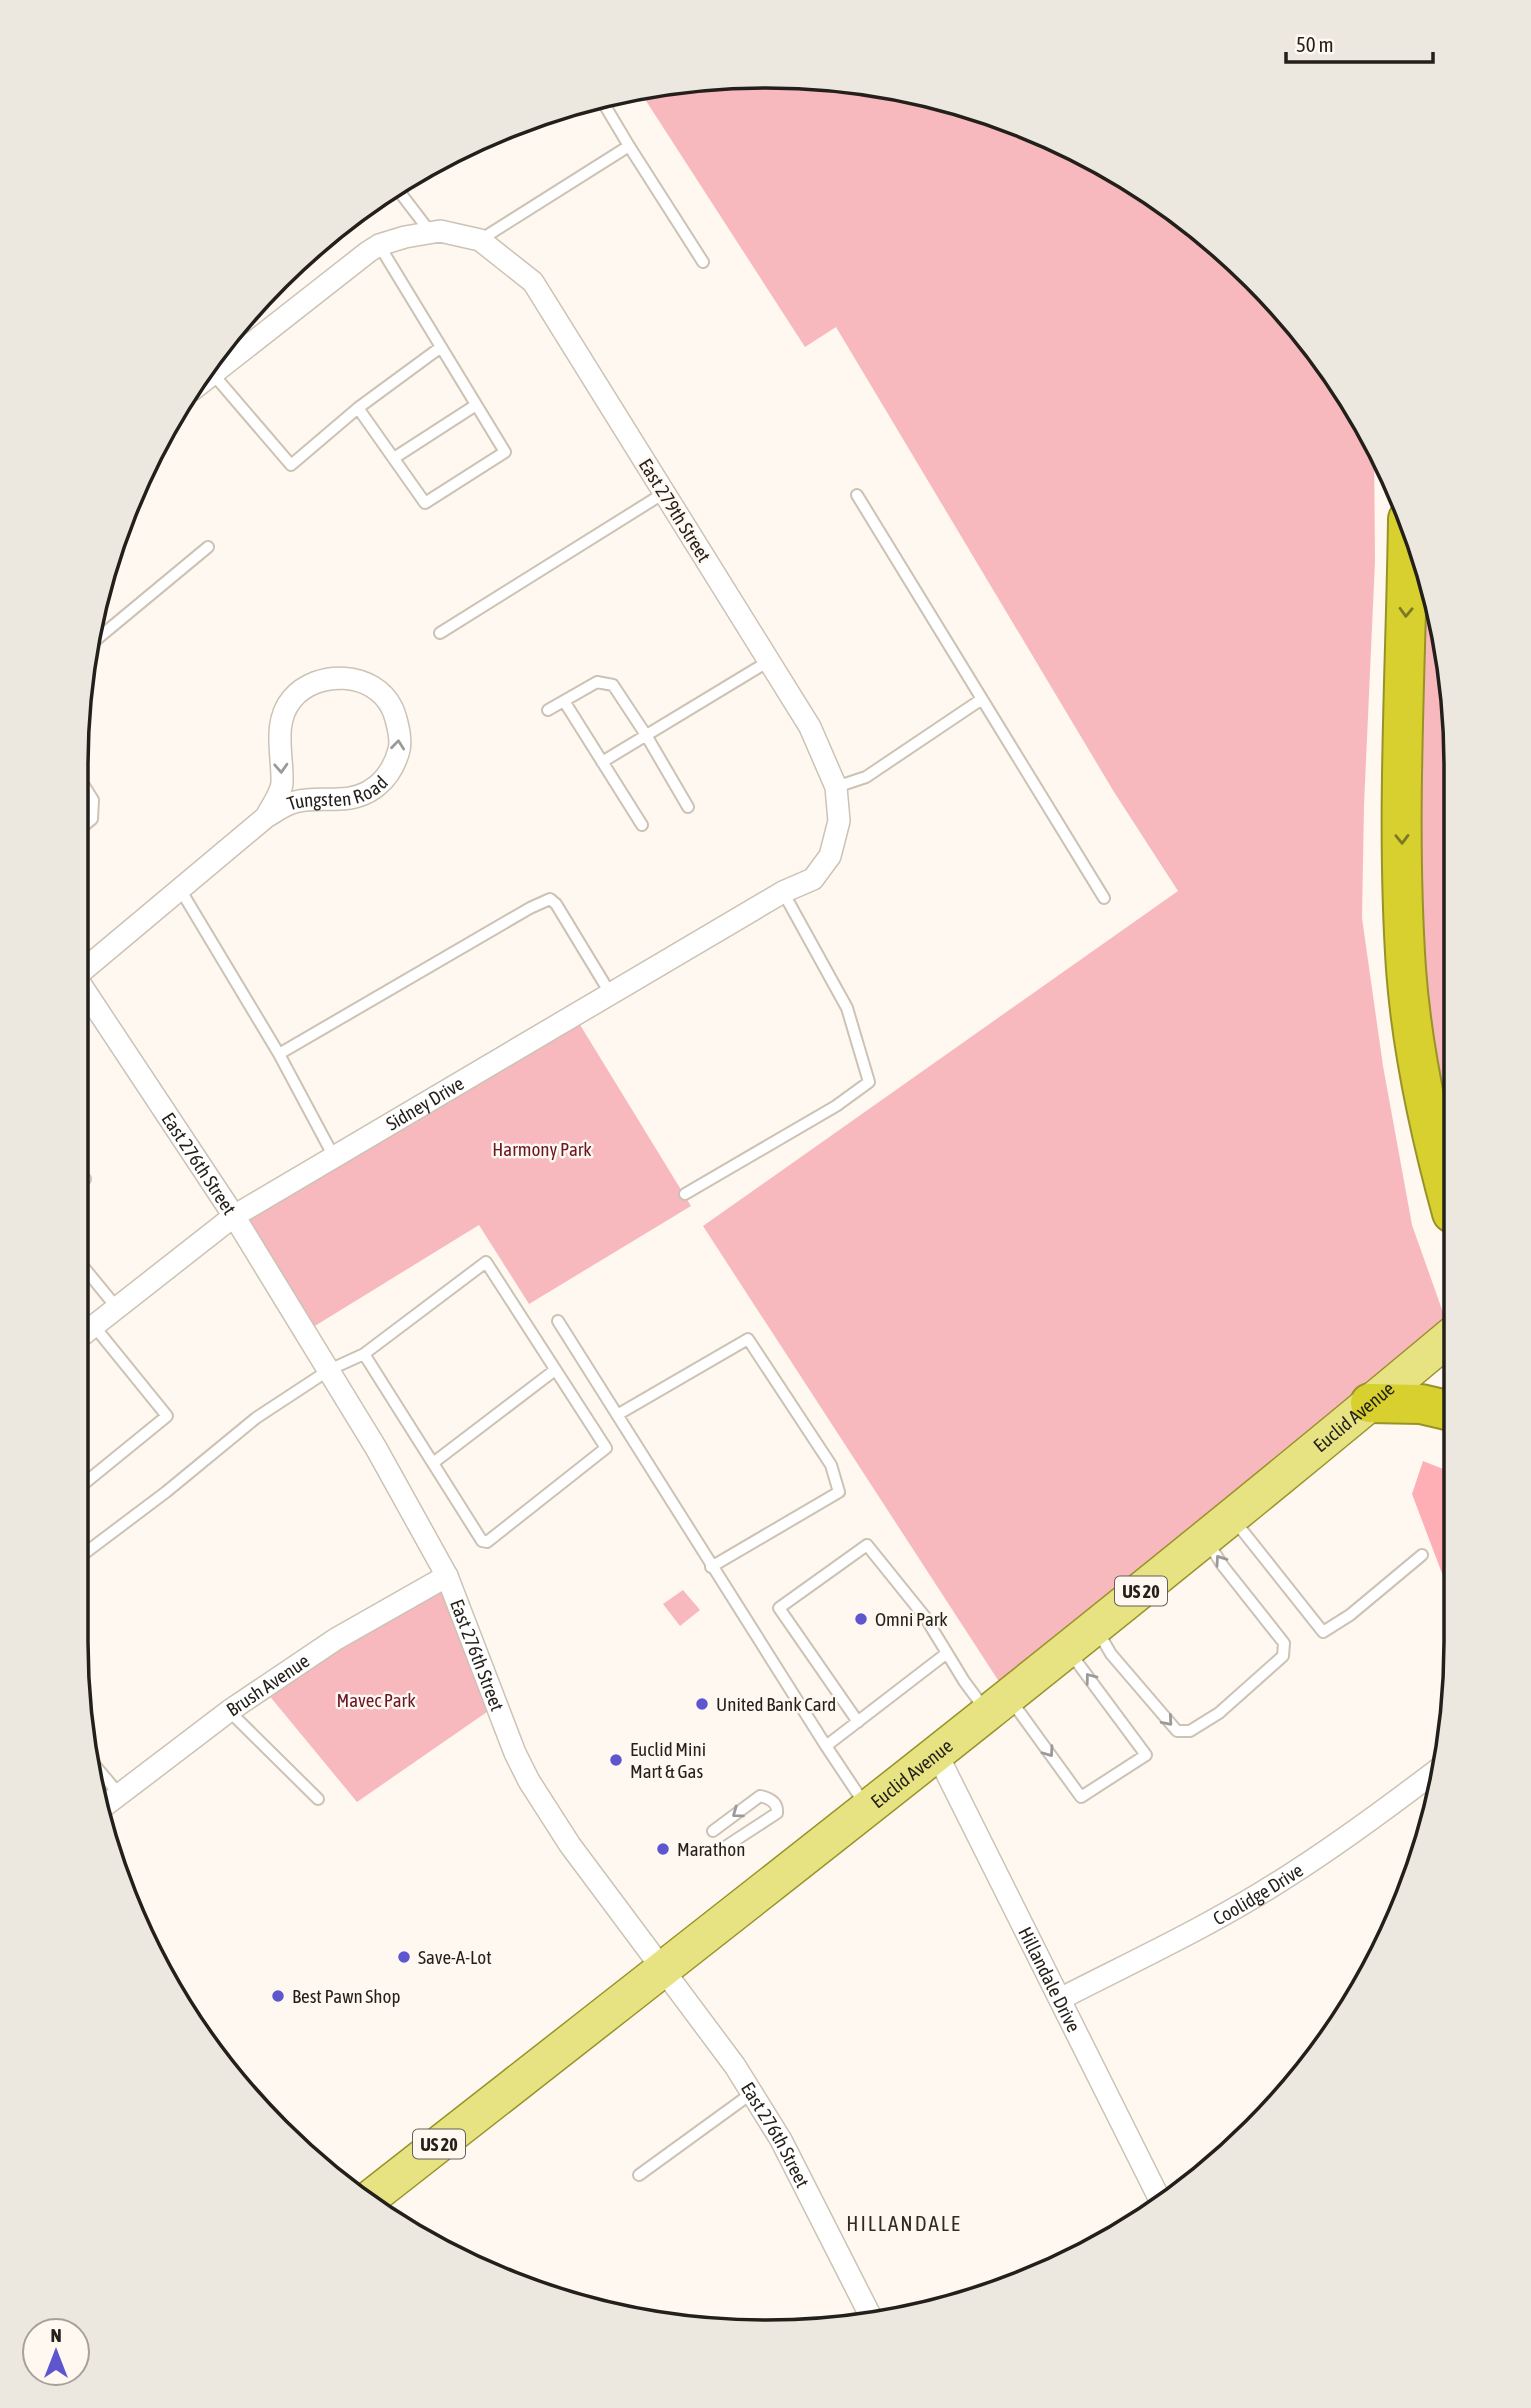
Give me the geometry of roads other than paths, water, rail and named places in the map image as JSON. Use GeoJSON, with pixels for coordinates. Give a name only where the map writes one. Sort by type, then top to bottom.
{"type":"FeatureCollection","features":[{"type":"Feature","properties":{"kind":"highway"},"geometry":{"type":"LineString","coordinates":[[1407,546],[1401,795],[1406,969],[1418,1069],[1444,1184]]}},
{"type":"Feature","properties":{"kind":"highway"},"geometry":{"type":"LineString","coordinates":[[1370,1403],[1421,1404],[1444,1409]]}},
{"type":"Feature","properties":{"kind":"main road","name":"Euclid Avenue"},"geometry":{"type":"LineString","coordinates":[[374,2195],[663,1971],[1068,1650],[1233,1518],[1444,1342]]}},
{"type":"Feature","properties":{"kind":"street","name":"East 279th Street"},"geometry":{"type":"LineString","coordinates":[[373,248],[405,237],[440,231],[480,240],[533,282],[810,727],[836,787],[839,821],[830,856],[813,879],[783,892]]}},
{"type":"Feature","properties":{"kind":"street"},"geometry":{"type":"LineString","coordinates":[[213,374],[373,248]]}},
{"type":"Feature","properties":{"kind":"street","name":"Tungsten Road"},"geometry":{"type":"LineString","coordinates":[[88,966],[267,817],[293,802],[341,800],[361,796],[381,785],[393,766],[400,747],[392,707],[376,689],[353,679],[329,677],[307,685],[291,700],[281,722],[282,786],[267,817]]}},
{"type":"Feature","properties":{"kind":"street","name":"Sidney Drive"},"geometry":{"type":"LineString","coordinates":[[88,1331],[234,1216],[783,892]]}},
{"type":"Feature","properties":{"kind":"street","name":"East 276th Street"},"geometry":{"type":"LineString","coordinates":[[88,996],[234,1216],[376,1448],[447,1576],[515,1753],[529,1781],[554,1823],[735,2066],[781,2140],[869,2312]]}},
{"type":"Feature","properties":{"kind":"street","name":"Brush Avenue"},"geometry":{"type":"LineString","coordinates":[[108,1803],[229,1711],[336,1639],[447,1576]]}},
{"type":"Feature","properties":{"kind":"street","name":"Hillandale Drive"},"geometry":{"type":"LineString","coordinates":[[937,1754],[1157,2195]]}},
{"type":"Feature","properties":{"kind":"street","name":"Coolidge Drive"},"geometry":{"type":"LineString","coordinates":[[1060,1999],[1200,1927],[1284,1879],[1360,1828],[1430,1775]]}},
{"type":"Feature","properties":{"kind":"lane"},"geometry":{"type":"LineString","coordinates":[[606,107],[703,262]]}},
{"type":"Feature","properties":{"kind":"lane"},"geometry":{"type":"LineString","coordinates":[[480,240],[629,146]]}},
{"type":"Feature","properties":{"kind":"lane"},"geometry":{"type":"LineString","coordinates":[[401,194],[431,233]]}},
{"type":"Feature","properties":{"kind":"lane"},"geometry":{"type":"LineString","coordinates":[[358,408],[425,503],[505,452],[441,348],[373,248]]}},
{"type":"Feature","properties":{"kind":"lane"},"geometry":{"type":"LineString","coordinates":[[239,339],[246,348]]}},
{"type":"Feature","properties":{"kind":"lane"},"geometry":{"type":"LineString","coordinates":[[213,374],[291,465],[358,408],[441,348]]}},
{"type":"Feature","properties":{"kind":"lane"},"geometry":{"type":"LineString","coordinates":[[394,458],[476,405]]}},
{"type":"Feature","properties":{"kind":"lane"},"geometry":{"type":"LineString","coordinates":[[440,633],[664,493]]}},
{"type":"Feature","properties":{"kind":"lane"},"geometry":{"type":"LineString","coordinates":[[857,495],[1104,898]]}},
{"type":"Feature","properties":{"kind":"lane"},"geometry":{"type":"LineString","coordinates":[[101,635],[208,547]]}},
{"type":"Feature","properties":{"kind":"lane"},"geometry":{"type":"LineString","coordinates":[[602,762],[769,661]]}},
{"type":"Feature","properties":{"kind":"lane"},"geometry":{"type":"LineString","coordinates":[[548,710],[597,682],[613,685],[688,807]]}},
{"type":"Feature","properties":{"kind":"lane"},"geometry":{"type":"LineString","coordinates":[[836,787],[866,777],[982,699]]}},
{"type":"Feature","properties":{"kind":"lane"},"geometry":{"type":"LineString","coordinates":[[564,701],[642,825]]}},
{"type":"Feature","properties":{"kind":"lane"},"geometry":{"type":"LineString","coordinates":[[88,792],[93,800],[92,818],[88,822]]}},
{"type":"Feature","properties":{"kind":"lane"},"geometry":{"type":"LineString","coordinates":[[180,889],[279,1054],[334,1157]]}},
{"type":"Feature","properties":{"kind":"lane"},"geometry":{"type":"LineString","coordinates":[[685,1194],[836,1106],[869,1082],[848,1009],[783,892]]}},
{"type":"Feature","properties":{"kind":"lane"},"geometry":{"type":"LineString","coordinates":[[279,1054],[530,908],[550,899],[556,904],[610,993]]}},
{"type":"Feature","properties":{"kind":"lane"},"geometry":{"type":"LineString","coordinates":[[88,1551],[166,1492],[256,1418],[329,1370],[364,1354],[486,1262],[606,1448],[486,1542],[482,1541],[364,1354]]}},
{"type":"Feature","properties":{"kind":"lane"},"geometry":{"type":"LineString","coordinates":[[88,1273],[117,1308]]}},
{"type":"Feature","properties":{"kind":"lane"},"geometry":{"type":"LineString","coordinates":[[558,1321],[711,1567],[868,1809]]}},
{"type":"Feature","properties":{"kind":"lane"},"geometry":{"type":"LineString","coordinates":[[88,1331],[167,1416],[88,1480]]}},
{"type":"Feature","properties":{"kind":"lane"},"geometry":{"type":"LineString","coordinates":[[617,1415],[748,1339],[831,1465],[839,1492],[711,1567]]}},
{"type":"Feature","properties":{"kind":"lane"},"geometry":{"type":"LineString","coordinates":[[433,1463],[555,1370]]}},
{"type":"Feature","properties":{"kind":"lane"},"geometry":{"type":"LineString","coordinates":[[1233,1518],[1322,1632],[1350,1615],[1422,1555]]}},
{"type":"Feature","properties":{"kind":"lane"},"geometry":{"type":"LineString","coordinates":[[1095,1628],[1111,1654],[1177,1731],[1190,1731],[1219,1713],[1283,1656],[1284,1643],[1223,1566],[1206,1539]]}},
{"type":"Feature","properties":{"kind":"lane"},"geometry":{"type":"LineString","coordinates":[[858,1722],[779,1608],[867,1545],[925,1617],[964,1681],[998,1705],[1081,1797],[1146,1755],[1068,1650]]}},
{"type":"Feature","properties":{"kind":"lane"},"geometry":{"type":"LineString","coordinates":[[826,1746],[947,1653]]}},
{"type":"Feature","properties":{"kind":"lane"},"geometry":{"type":"LineString","coordinates":[[229,1711],[318,1799]]}},
{"type":"Feature","properties":{"kind":"lane"},"geometry":{"type":"LineString","coordinates":[[101,1773],[119,1794]]}},
{"type":"Feature","properties":{"kind":"lane"},"geometry":{"type":"LineString","coordinates":[[713,1831],[760,1796],[775,1804],[777,1813],[725,1847]]}},
{"type":"Feature","properties":{"kind":"lane"},"geometry":{"type":"LineString","coordinates":[[639,2175],[752,2093]]}},
{"type":"Feature","properties":{"kind":"place","name":"Omni Park"},"geometry":{"type":"Point","coordinates":[861,1619]}},
{"type":"Feature","properties":{"kind":"place","name":"United Bank Card"},"geometry":{"type":"Point","coordinates":[702,1704]}},
{"type":"Feature","properties":{"kind":"place","name":"Euclid Mini Mart & Gas"},"geometry":{"type":"Point","coordinates":[616,1760]}},
{"type":"Feature","properties":{"kind":"place","name":"Marathon"},"geometry":{"type":"Point","coordinates":[663,1849]}},
{"type":"Feature","properties":{"kind":"place","name":"Save-A-Lot"},"geometry":{"type":"Point","coordinates":[404,1957]}},
{"type":"Feature","properties":{"kind":"place","name":"Best Pawn Shop"},"geometry":{"type":"Point","coordinates":[278,1996]}},
{"type":"Feature","properties":{"kind":"district","name":"HILLANDALE"},"geometry":{"type":"Point","coordinates":[904,2223]}},
{"type":"Feature","properties":{"kind":"park label","name":"Harmony Park"},"geometry":{"type":"Point","coordinates":[542,1149]}},
{"type":"Feature","properties":{"kind":"park label","name":"Mavec Park"},"geometry":{"type":"Point","coordinates":[376,1700]}}]}
